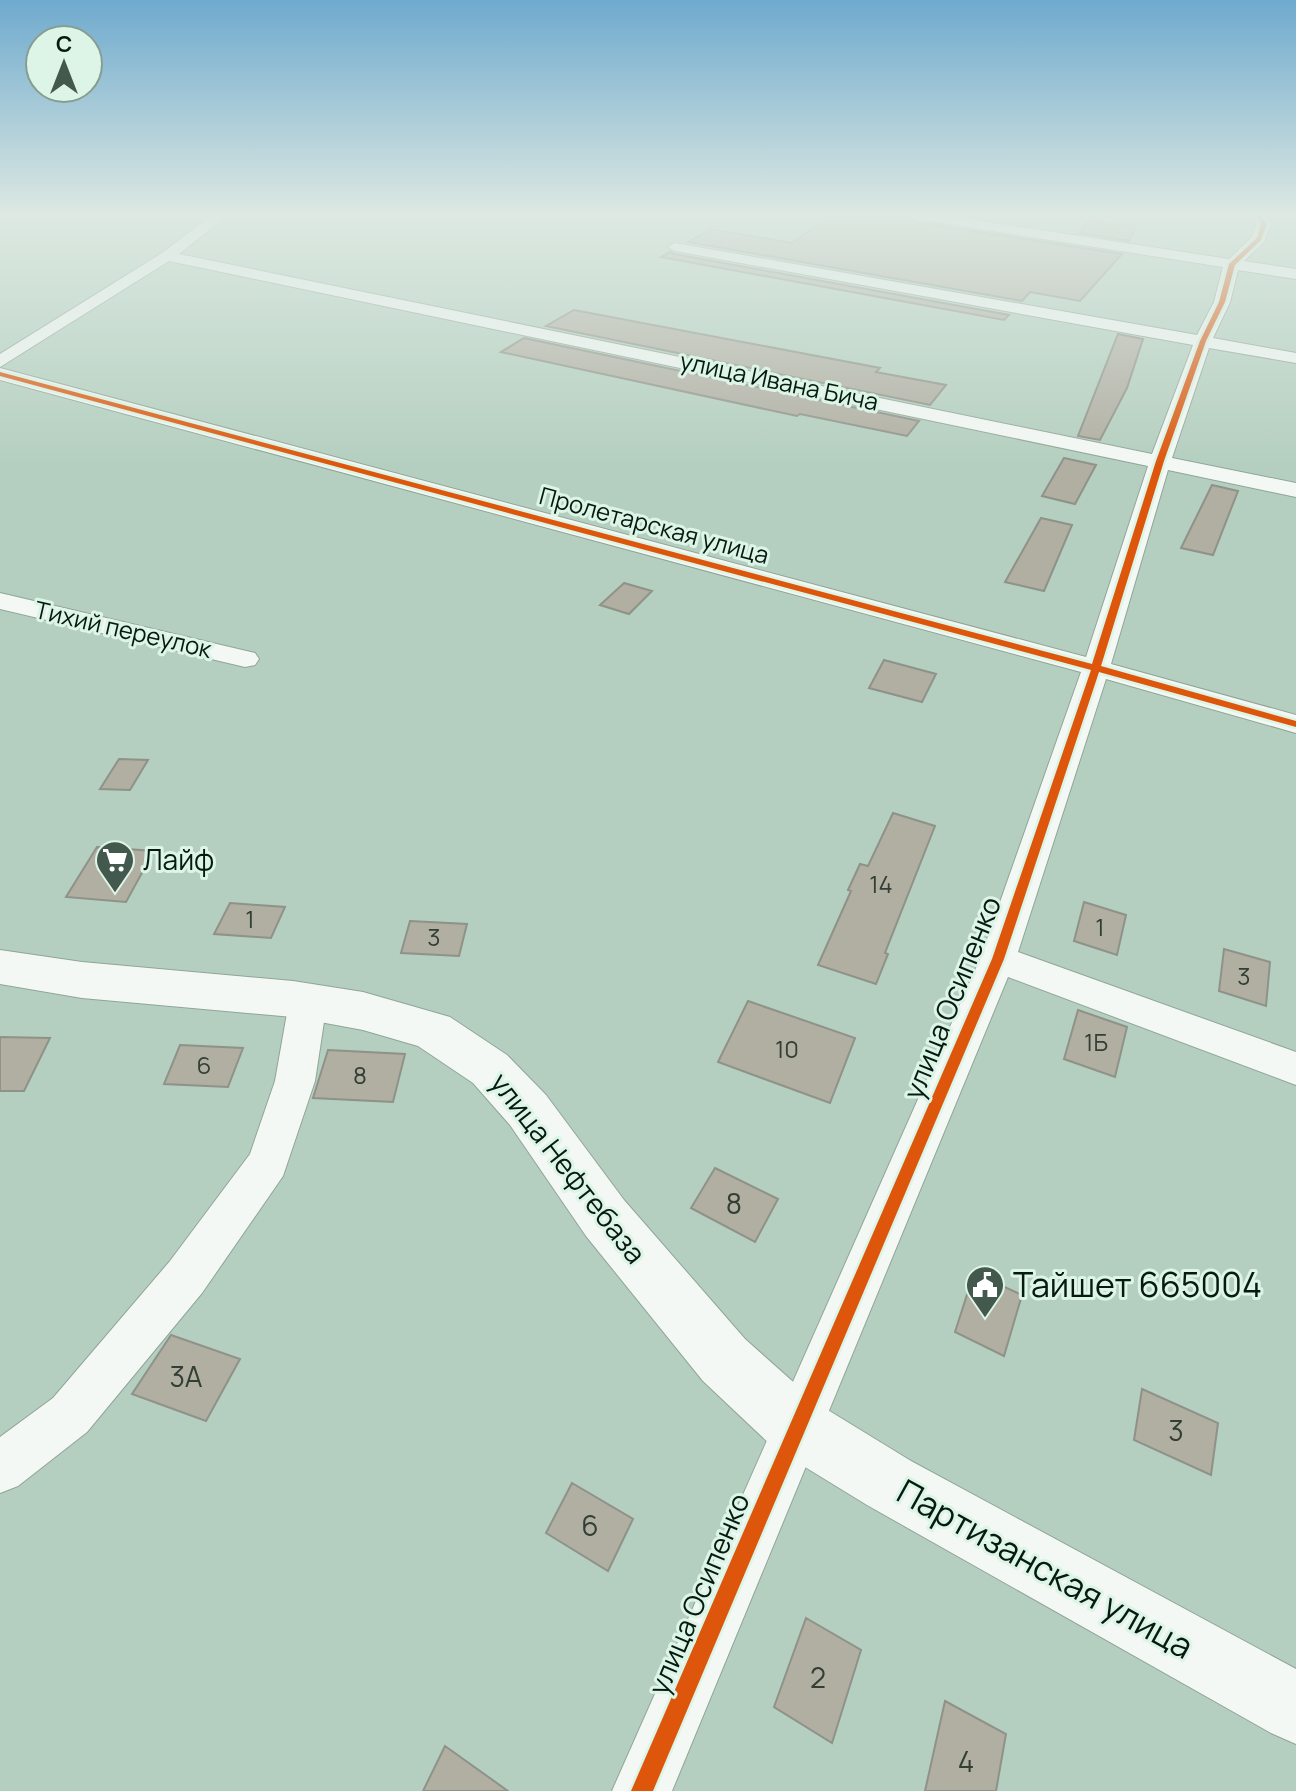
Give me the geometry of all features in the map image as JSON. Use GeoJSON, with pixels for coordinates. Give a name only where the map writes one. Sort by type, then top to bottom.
{"type":"FeatureCollection","features":[{"type":"Feature","properties":{"kind":"main road","name":"улица Нефтебаза"},"geometry":{"type":"LineString","coordinates":[[0,967],[82,980],[308,1002],[363,1011],[433,1031],[490,1069],[528,1110],[605,1218],[724,1360],[796,1426]]}},
{"type":"Feature","properties":{"kind":"main road","name":"Партизанская улица"},"geometry":{"type":"LineString","coordinates":[[796,1426],[889,1483],[1296,1708]]}},
{"type":"Feature","properties":{"kind":"street"},"geometry":{"type":"LineString","coordinates":[[0,362],[100,299]]}},
{"type":"Feature","properties":{"kind":"street","name":"улица Ивана Бича"},"geometry":{"type":"LineString","coordinates":[[373,299],[1296,490]]}},
{"type":"Feature","properties":{"kind":"street"},"geometry":{"type":"LineString","coordinates":[[965,299],[1296,358]]}},
{"type":"Feature","properties":{"kind":"street","name":"улица Осипенко"},"geometry":{"type":"LineString","coordinates":[[642,1791],[998,959],[1096,668],[1160,461],[1203,341],[1223,299]]}},
{"type":"Feature","properties":{"kind":"street","name":"Пролетарская улица"},"geometry":{"type":"LineString","coordinates":[[0,374],[1296,724]]}},
{"type":"Feature","properties":{"kind":"street","name":"Тихий переулок"},"geometry":{"type":"LineString","coordinates":[[0,601],[245,659]]}},
{"type":"Feature","properties":{"kind":"street"},"geometry":{"type":"LineString","coordinates":[[998,959],[1296,1069]]}},
{"type":"Feature","properties":{"kind":"street"},"geometry":{"type":"LineString","coordinates":[[0,1468],[70,1415],[186,1277],[268,1163],[295,1081],[308,1002]]}},
{"type":"Feature","properties":{"kind":"building"},"geometry":{"type":"Polygon","coordinates":[[[887,299],[919,299],[1009,315],[1004,320],[887,299]]]}},
{"type":"Feature","properties":{"kind":"building"},"geometry":{"type":"Polygon","coordinates":[[[574,310],[880,368],[876,372],[946,385],[930,405],[546,326],[574,310]]]}},
{"type":"Feature","properties":{"kind":"building"},"geometry":{"type":"Polygon","coordinates":[[[1118,334],[1143,339],[1127,388],[1100,440],[1078,436],[1118,334]]]}},
{"type":"Feature","properties":{"kind":"building"},"geometry":{"type":"Polygon","coordinates":[[[524,338],[919,421],[907,436],[800,414],[797,416],[501,352],[524,338]]]}},
{"type":"Feature","properties":{"kind":"building"},"geometry":{"type":"Polygon","coordinates":[[[1064,458],[1096,465],[1075,504],[1042,496],[1064,458]]]}},
{"type":"Feature","properties":{"kind":"building"},"geometry":{"type":"Polygon","coordinates":[[[1212,485],[1238,491],[1213,555],[1181,548],[1212,485]]]}},
{"type":"Feature","properties":{"kind":"building"},"geometry":{"type":"Polygon","coordinates":[[[1041,518],[1072,525],[1044,591],[1005,582],[1041,518]]]}},
{"type":"Feature","properties":{"kind":"building"},"geometry":{"type":"Polygon","coordinates":[[[624,583],[652,591],[629,614],[600,605],[624,583]]]}},
{"type":"Feature","properties":{"kind":"building"},"geometry":{"type":"Polygon","coordinates":[[[884,660],[936,674],[922,702],[869,688],[884,660]]]}},
{"type":"Feature","properties":{"kind":"building"},"geometry":{"type":"Polygon","coordinates":[[[119,759],[148,760],[130,790],[100,789],[119,759]]]}},
{"type":"Feature","properties":{"kind":"building"},"geometry":{"type":"Polygon","coordinates":[[[893,813],[935,826],[885,953],[888,954],[876,984],[818,965],[860,864],[868,866],[893,813]]]}},
{"type":"Feature","properties":{"kind":"building"},"geometry":{"type":"Polygon","coordinates":[[[97,847],[154,851],[126,902],[66,897],[97,847]]]}},
{"type":"Feature","properties":{"kind":"building"},"geometry":{"type":"Polygon","coordinates":[[[1084,902],[1126,915],[1117,955],[1074,941],[1084,902]]]}},
{"type":"Feature","properties":{"kind":"building"},"geometry":{"type":"Polygon","coordinates":[[[230,903],[285,907],[271,938],[214,934],[230,903]]]}},
{"type":"Feature","properties":{"kind":"building"},"geometry":{"type":"Polygon","coordinates":[[[410,921],[467,924],[459,956],[401,953],[410,921]]]}},
{"type":"Feature","properties":{"kind":"building"},"geometry":{"type":"Polygon","coordinates":[[[1224,949],[1270,962],[1266,1006],[1219,991],[1224,949]]]}},
{"type":"Feature","properties":{"kind":"building"},"geometry":{"type":"Polygon","coordinates":[[[748,1001],[855,1038],[830,1103],[718,1062],[748,1001]]]}},
{"type":"Feature","properties":{"kind":"building"},"geometry":{"type":"Polygon","coordinates":[[[1078,1010],[1127,1027],[1115,1077],[1064,1059],[1078,1010]]]}},
{"type":"Feature","properties":{"kind":"building"},"geometry":{"type":"Polygon","coordinates":[[[0,1037],[50,1038],[24,1091],[0,1091],[0,1037]]]}},
{"type":"Feature","properties":{"kind":"building"},"geometry":{"type":"Polygon","coordinates":[[[180,1045],[243,1048],[228,1087],[164,1084],[180,1045]]]}},
{"type":"Feature","properties":{"kind":"building"},"geometry":{"type":"Polygon","coordinates":[[[328,1050],[405,1054],[393,1102],[313,1098],[328,1050]]]}},
{"type":"Feature","properties":{"kind":"building"},"geometry":{"type":"Polygon","coordinates":[[[715,1168],[778,1199],[755,1242],[691,1208],[715,1168]]]}},
{"type":"Feature","properties":{"kind":"building"},"geometry":{"type":"Polygon","coordinates":[[[974,1273],[1022,1295],[1004,1356],[955,1332],[974,1273]]]}},
{"type":"Feature","properties":{"kind":"building"},"geometry":{"type":"Polygon","coordinates":[[[171,1335],[240,1359],[206,1421],[132,1394],[171,1335]]]}},
{"type":"Feature","properties":{"kind":"building"},"geometry":{"type":"Polygon","coordinates":[[[1142,1389],[1218,1423],[1211,1475],[1134,1440],[1142,1389]]]}},
{"type":"Feature","properties":{"kind":"building"},"geometry":{"type":"Polygon","coordinates":[[[572,1483],[633,1519],[608,1571],[546,1533],[572,1483]]]}},
{"type":"Feature","properties":{"kind":"building"},"geometry":{"type":"Polygon","coordinates":[[[806,1618],[861,1650],[832,1743],[774,1707],[806,1618]]]}},
{"type":"Feature","properties":{"kind":"building"},"geometry":{"type":"Polygon","coordinates":[[[945,1701],[1006,1734],[996,1791],[925,1791],[945,1701]]]}},
{"type":"Feature","properties":{"kind":"building"},"geometry":{"type":"Polygon","coordinates":[[[445,1746],[508,1791],[423,1791],[445,1746]]]}},
{"type":"Feature","properties":{"kind":"cycle path"},"geometry":{"type":"LineString","coordinates":[[642,1791],[998,959],[1096,668],[1160,461],[1203,341],[1223,299]]}},
{"type":"Feature","properties":{"kind":"cycle path"},"geometry":{"type":"LineString","coordinates":[[0,374],[1296,724]]}},
{"type":"Feature","properties":{"kind":"place","name":"Лайф"},"geometry":{"type":"Point","coordinates":[115,894]}},
{"type":"Feature","properties":{"kind":"place","name":"Тайшет 665004"},"geometry":{"type":"Point","coordinates":[985,1319]}}]}
